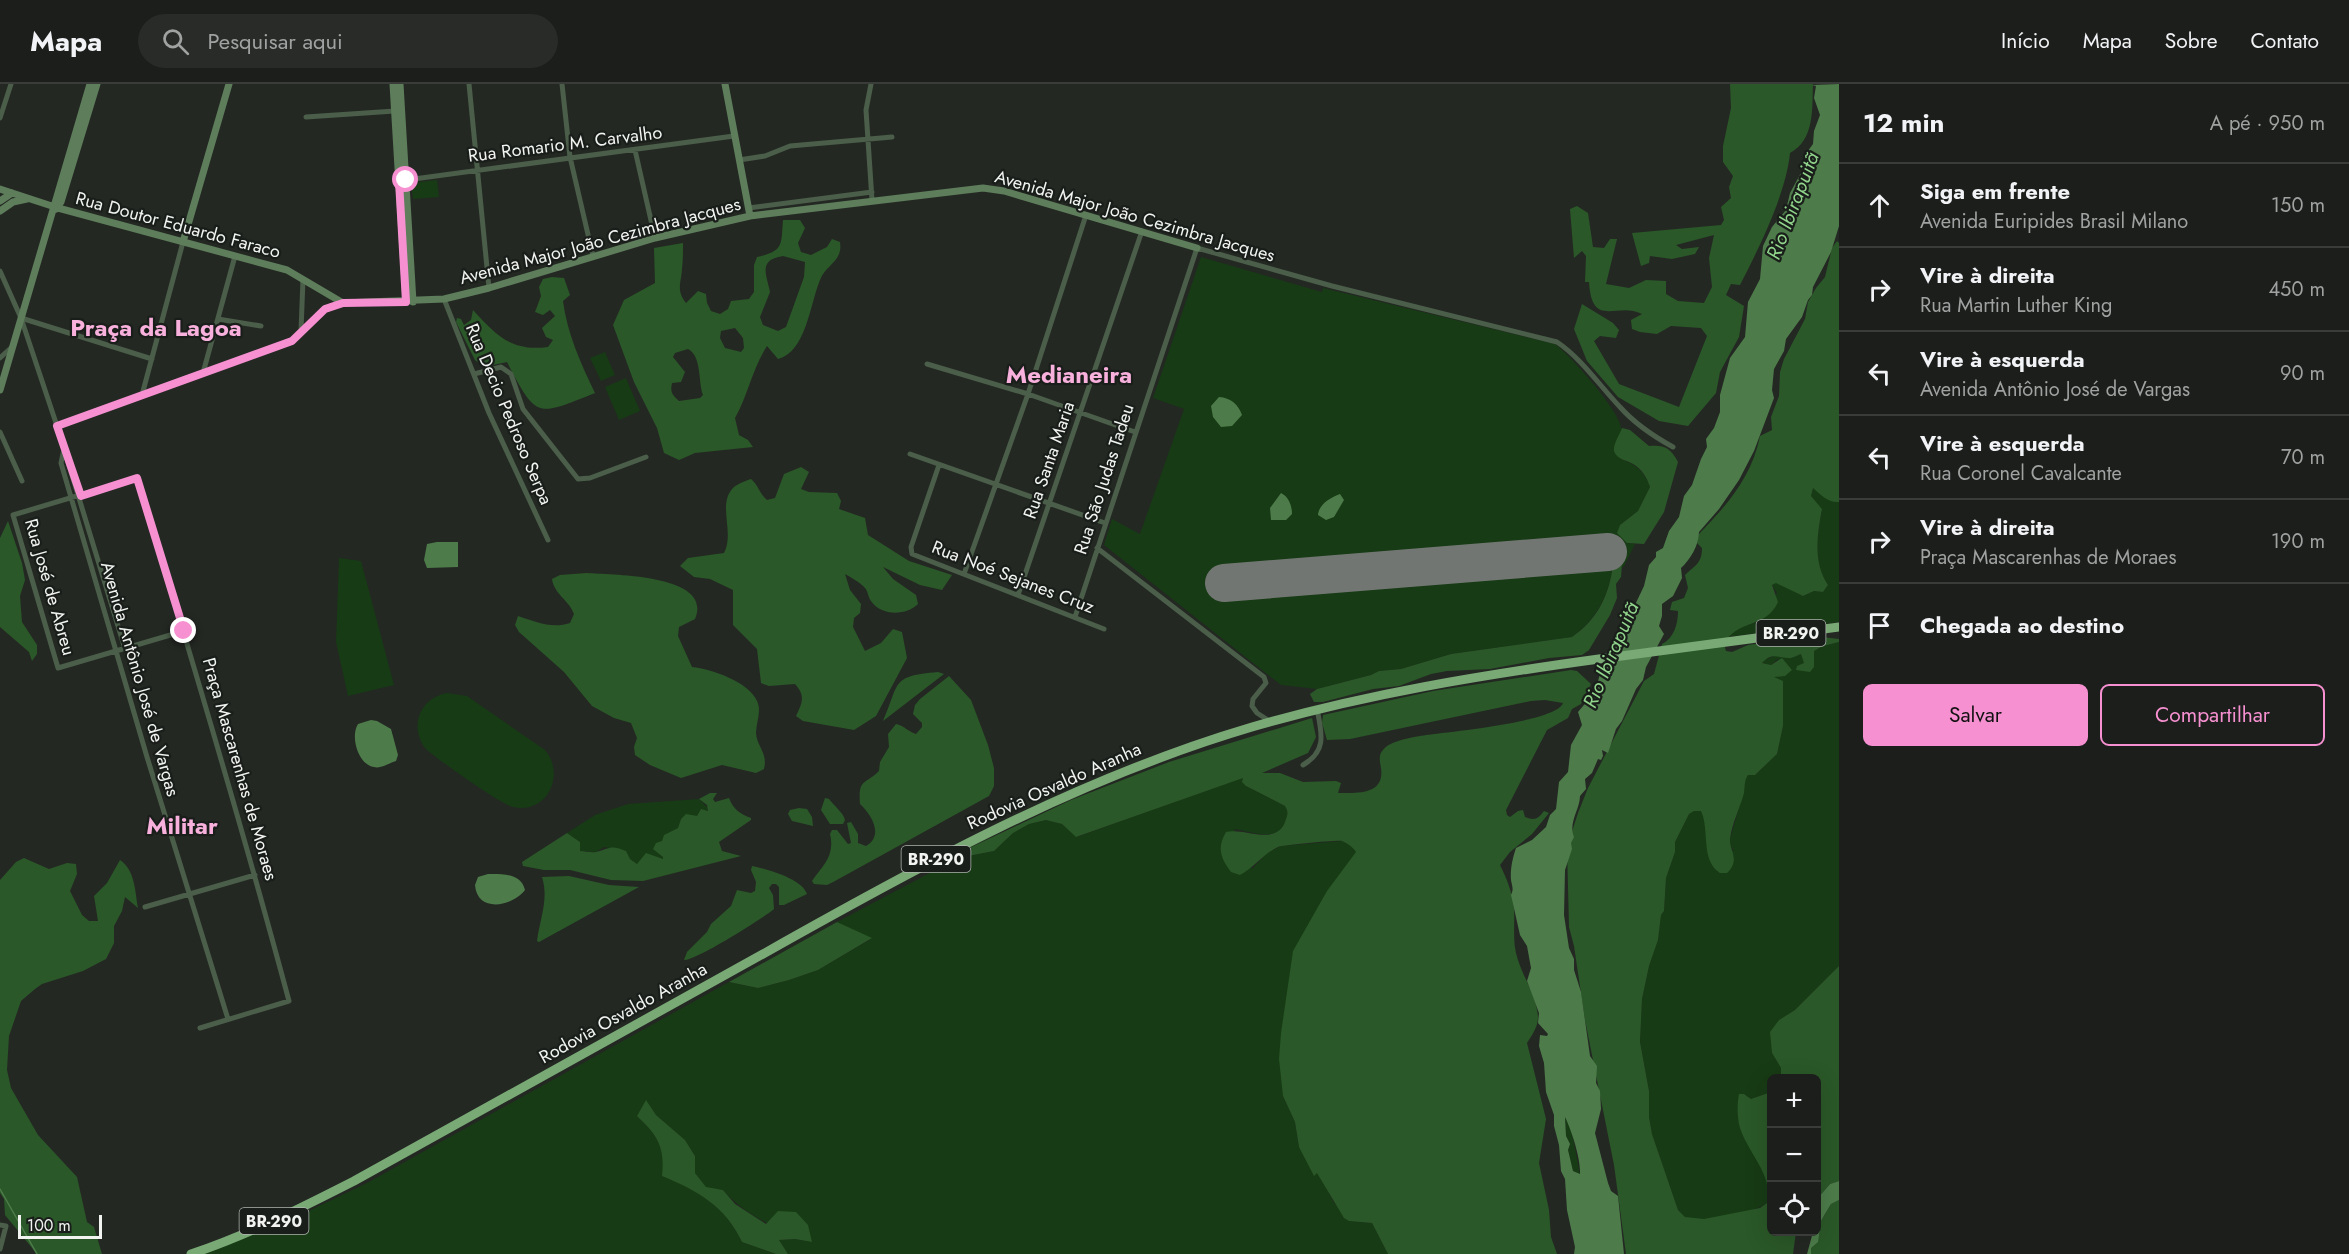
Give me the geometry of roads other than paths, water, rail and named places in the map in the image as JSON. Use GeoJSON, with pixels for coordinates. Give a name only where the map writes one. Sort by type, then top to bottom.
{"type":"FeatureCollection","features":[{"type":"Feature","properties":{"kind":"highway","name":"Rodovia Osvaldo Aranha"},"geometry":{"type":"LineString","coordinates":[[191,1254],[219,1245],[278,1219],[354,1181],[832,915],[973,840],[1068,796],[1154,760],[1317,709],[1441,682],[1839,627]]}},
{"type":"Feature","properties":{"kind":"street"},"geometry":{"type":"LineString","coordinates":[[0,118],[11,84]]}},
{"type":"Feature","properties":{"kind":"street"},"geometry":{"type":"LineString","coordinates":[[89,98],[90,84]]}},
{"type":"Feature","properties":{"kind":"street"},"geometry":{"type":"LineString","coordinates":[[0,390],[89,98],[97,84]]}},
{"type":"Feature","properties":{"kind":"street"},"geometry":{"type":"LineString","coordinates":[[142,394],[229,84]]}},
{"type":"Feature","properties":{"kind":"street"},"geometry":{"type":"LineString","coordinates":[[393,84],[403,181],[410,302]]}},
{"type":"Feature","properties":{"kind":"street"},"geometry":{"type":"LineString","coordinates":[[400,84],[400,149]]}},
{"type":"Feature","properties":{"kind":"street"},"geometry":{"type":"LineString","coordinates":[[469,84],[489,288]]}},
{"type":"Feature","properties":{"kind":"street"},"geometry":{"type":"LineString","coordinates":[[562,84],[570,157],[593,256]]}},
{"type":"Feature","properties":{"kind":"street"},"geometry":{"type":"LineString","coordinates":[[724,84],[749,212],[872,192]]}},
{"type":"Feature","properties":{"kind":"street"},"geometry":{"type":"LineString","coordinates":[[871,84],[866,110],[872,200]]}},
{"type":"Feature","properties":{"kind":"street"},"geometry":{"type":"LineString","coordinates":[[306,117],[395,111]]}},
{"type":"Feature","properties":{"kind":"street","name":"Rua Romario M. Carvalho"},"geometry":{"type":"LineString","coordinates":[[403,181],[734,136]]}},
{"type":"Feature","properties":{"kind":"street"},"geometry":{"type":"LineString","coordinates":[[739,160],[765,156],[790,146],[892,137]]}},
{"type":"Feature","properties":{"kind":"street"},"geometry":{"type":"LineString","coordinates":[[635,150],[656,238]]}},
{"type":"Feature","properties":{"kind":"street","name":"Avenida Major João Cezimbra Jacques"},"geometry":{"type":"LineString","coordinates":[[343,303],[444,299],[749,212],[983,188],[1004,191],[1332,286],[1557,342],[1571,352],[1637,424],[1673,447]]}},
{"type":"Feature","properties":{"kind":"street","name":"Rua Doutor Eduardo Faraco"},"geometry":{"type":"LineString","coordinates":[[0,189],[54,209],[287,270],[343,303]]}},
{"type":"Feature","properties":{"kind":"street"},"geometry":{"type":"LineString","coordinates":[[0,201],[12,193]]}},
{"type":"Feature","properties":{"kind":"street"},"geometry":{"type":"LineString","coordinates":[[0,211],[20,199],[30,199]]}},
{"type":"Feature","properties":{"kind":"street"},"geometry":{"type":"LineString","coordinates":[[964,574],[994,484],[1028,394],[1086,215]]}},
{"type":"Feature","properties":{"kind":"street","name":"Rua Santa Maria"},"geometry":{"type":"LineString","coordinates":[[1018,595],[1142,231]]}},
{"type":"Feature","properties":{"kind":"street","name":"Rua São Judas Tadeu"},"geometry":{"type":"LineString","coordinates":[[1075,617],[1197,248]]}},
{"type":"Feature","properties":{"kind":"street"},"geometry":{"type":"LineString","coordinates":[[203,373],[235,256]]}},
{"type":"Feature","properties":{"kind":"street","name":"Avenida Antônio José de Vargas"},"geometry":{"type":"LineString","coordinates":[[0,271],[2,280],[21,318],[81,496],[125,649]]}},
{"type":"Feature","properties":{"kind":"street"},"geometry":{"type":"LineString","coordinates":[[301,331],[303,279]]}},
{"type":"Feature","properties":{"kind":"street","name":"Rua Decio Pedroso Serpa"},"geometry":{"type":"LineString","coordinates":[[444,299],[489,413],[548,540]]}},
{"type":"Feature","properties":{"kind":"street"},"geometry":{"type":"LineString","coordinates":[[57,426],[292,341],[325,309],[343,303]]}},
{"type":"Feature","properties":{"kind":"street"},"geometry":{"type":"LineString","coordinates":[[21,318],[152,359]]}},
{"type":"Feature","properties":{"kind":"street"},"geometry":{"type":"LineString","coordinates":[[218,319],[261,326]]}},
{"type":"Feature","properties":{"kind":"street"},"geometry":{"type":"LineString","coordinates":[[0,358],[13,347]]}},
{"type":"Feature","properties":{"kind":"street"},"geometry":{"type":"LineString","coordinates":[[927,364],[1028,394],[1135,432]]}},
{"type":"Feature","properties":{"kind":"street"},"geometry":{"type":"LineString","coordinates":[[474,374],[501,367],[511,374],[523,409],[578,479],[590,478],[646,457]]}},
{"type":"Feature","properties":{"kind":"street"},"geometry":{"type":"LineString","coordinates":[[0,432],[22,481]]}},
{"type":"Feature","properties":{"kind":"street","name":"Avenida Antônio José de Vargas"},"geometry":{"type":"LineString","coordinates":[[64,449],[62,463],[65,476],[228,1019]]}},
{"type":"Feature","properties":{"kind":"street"},"geometry":{"type":"LineString","coordinates":[[910,454],[1105,523]]}},
{"type":"Feature","properties":{"kind":"street","name":"Rua Noé Sejanes Cruz"},"geometry":{"type":"LineString","coordinates":[[939,465],[911,547],[912,554],[1104,629]]}},
{"type":"Feature","properties":{"kind":"street"},"geometry":{"type":"LineString","coordinates":[[65,476],[73,474]]}},
{"type":"Feature","properties":{"kind":"street","name":"Praça Mascarenhas de Moraes"},"geometry":{"type":"LineString","coordinates":[[81,496],[137,478],[255,875],[289,1001],[228,1019]]}},
{"type":"Feature","properties":{"kind":"street"},"geometry":{"type":"LineString","coordinates":[[72,498],[81,496]]}},
{"type":"Feature","properties":{"kind":"street","name":"Rua José de Abreu"},"geometry":{"type":"LineString","coordinates":[[72,498],[13,515],[58,668],[117,651]]}},
{"type":"Feature","properties":{"kind":"street"},"geometry":{"type":"LineString","coordinates":[[1097,548],[1264,678],[1266,683],[1253,699],[1252,705],[1257,713],[1271,722]]}},
{"type":"Feature","properties":{"kind":"street"},"geometry":{"type":"LineString","coordinates":[[101,597],[109,594]]}},
{"type":"Feature","properties":{"kind":"street"},"geometry":{"type":"LineString","coordinates":[[117,651],[184,631]]}},
{"type":"Feature","properties":{"kind":"street"},"geometry":{"type":"LineString","coordinates":[[1303,765],[1313,759],[1320,748],[1322,734],[1317,709]]}},
{"type":"Feature","properties":{"kind":"street"},"geometry":{"type":"LineString","coordinates":[[145,907],[255,875]]}},
{"type":"Feature","properties":{"kind":"street"},"geometry":{"type":"LineString","coordinates":[[200,1028],[228,1019]]}},
{"type":"Feature","properties":{"kind":"street"},"geometry":{"type":"LineString","coordinates":[[0,1249],[3,1226]]}},
{"type":"Feature","properties":{"kind":"water","name":"Rio Ibirapuitã"},"geometry":{"type":"Polygon","coordinates":[[[1839,84],[1839,226],[1831,252],[1813,287],[1812,295],[1802,317],[1786,339],[1784,351],[1774,369],[1772,390],[1774,398],[1754,451],[1739,480],[1719,509],[1699,532],[1693,552],[1681,568],[1682,578],[1673,596],[1662,604],[1659,626],[1664,634],[1646,667],[1643,680],[1616,729],[1608,753],[1602,750],[1601,760],[1598,759],[1592,773],[1585,779],[1586,789],[1580,796],[1573,821],[1574,837],[1565,870],[1564,915],[1569,948],[1574,959],[1574,970],[1581,992],[1590,1056],[1597,1066],[1596,1083],[1600,1091],[1601,1109],[1595,1133],[1608,1183],[1611,1191],[1618,1196],[1624,1254],[1574,1254],[1575,1247],[1567,1210],[1565,1179],[1561,1171],[1554,1115],[1546,1092],[1544,1063],[1539,1046],[1540,1035],[1547,1036],[1548,1034],[1538,1023],[1539,1013],[1527,981],[1531,968],[1527,946],[1520,935],[1511,895],[1513,889],[1512,863],[1516,848],[1532,840],[1546,827],[1550,815],[1556,809],[1559,782],[1568,772],[1571,745],[1582,725],[1578,712],[1595,692],[1603,663],[1614,649],[1644,586],[1649,565],[1656,557],[1656,552],[1663,548],[1669,531],[1679,517],[1684,496],[1692,485],[1707,447],[1706,439],[1714,428],[1720,412],[1720,395],[1730,358],[1745,337],[1748,302],[1760,279],[1763,246],[1772,227],[1786,210],[1790,193],[1802,171],[1805,155],[1813,144],[1814,131],[1820,115],[1814,98],[1816,86],[1812,85],[1839,84]],[[1565,1117],[1566,1136],[1570,1144],[1568,1150],[1573,1171],[1580,1174],[1573,1136],[1565,1117]]]}},
{"type":"Feature","properties":{"kind":"water"},"geometry":{"type":"Polygon","coordinates":[[[1219,397],[1230,400],[1242,415],[1232,426],[1221,427],[1213,417],[1211,406],[1219,397]]]}},
{"type":"Feature","properties":{"kind":"water"},"geometry":{"type":"Polygon","coordinates":[[[1281,493],[1290,502],[1292,514],[1286,520],[1271,520],[1270,508],[1281,493]]]}},
{"type":"Feature","properties":{"kind":"water"},"geometry":{"type":"Polygon","coordinates":[[[1340,494],[1344,500],[1334,517],[1326,520],[1318,515],[1323,505],[1340,494]]]}},
{"type":"Feature","properties":{"kind":"water"},"geometry":{"type":"Polygon","coordinates":[[[458,542],[458,567],[427,568],[424,560],[427,544],[458,542]]]}},
{"type":"Feature","properties":{"kind":"water"},"geometry":{"type":"Polygon","coordinates":[[[371,720],[391,729],[398,755],[396,761],[382,767],[368,765],[360,756],[355,742],[358,724],[371,720]]]}},
{"type":"Feature","properties":{"kind":"water"},"geometry":{"type":"Polygon","coordinates":[[[488,874],[515,877],[520,880],[525,890],[519,896],[504,903],[488,903],[477,894],[475,885],[478,877],[488,874]]]}},
{"type":"Feature","properties":{"kind":"water"},"geometry":{"type":"Polygon","coordinates":[[[1839,1181],[1839,1200],[1831,1204],[1821,1221],[1821,1194],[1830,1184],[1839,1181]]]}},
{"type":"Feature","properties":{"kind":"water"},"geometry":{"type":"Polygon","coordinates":[[[1812,1236],[1819,1236],[1818,1242],[1811,1248],[1811,1254],[1807,1254],[1812,1236]]]}},
{"type":"Feature","properties":{"kind":"waterway"},"geometry":{"type":"LineString","coordinates":[[0,1189],[37,1254]]}},
{"type":"Feature","properties":{"kind":"district","name":"Praça da Lagoa"},"geometry":{"type":"Point","coordinates":[156,327]}},
{"type":"Feature","properties":{"kind":"district","name":"Medianeira"},"geometry":{"type":"Point","coordinates":[1069,374]}},
{"type":"Feature","properties":{"kind":"district","name":"Militar"},"geometry":{"type":"Point","coordinates":[182,825]}}]}
